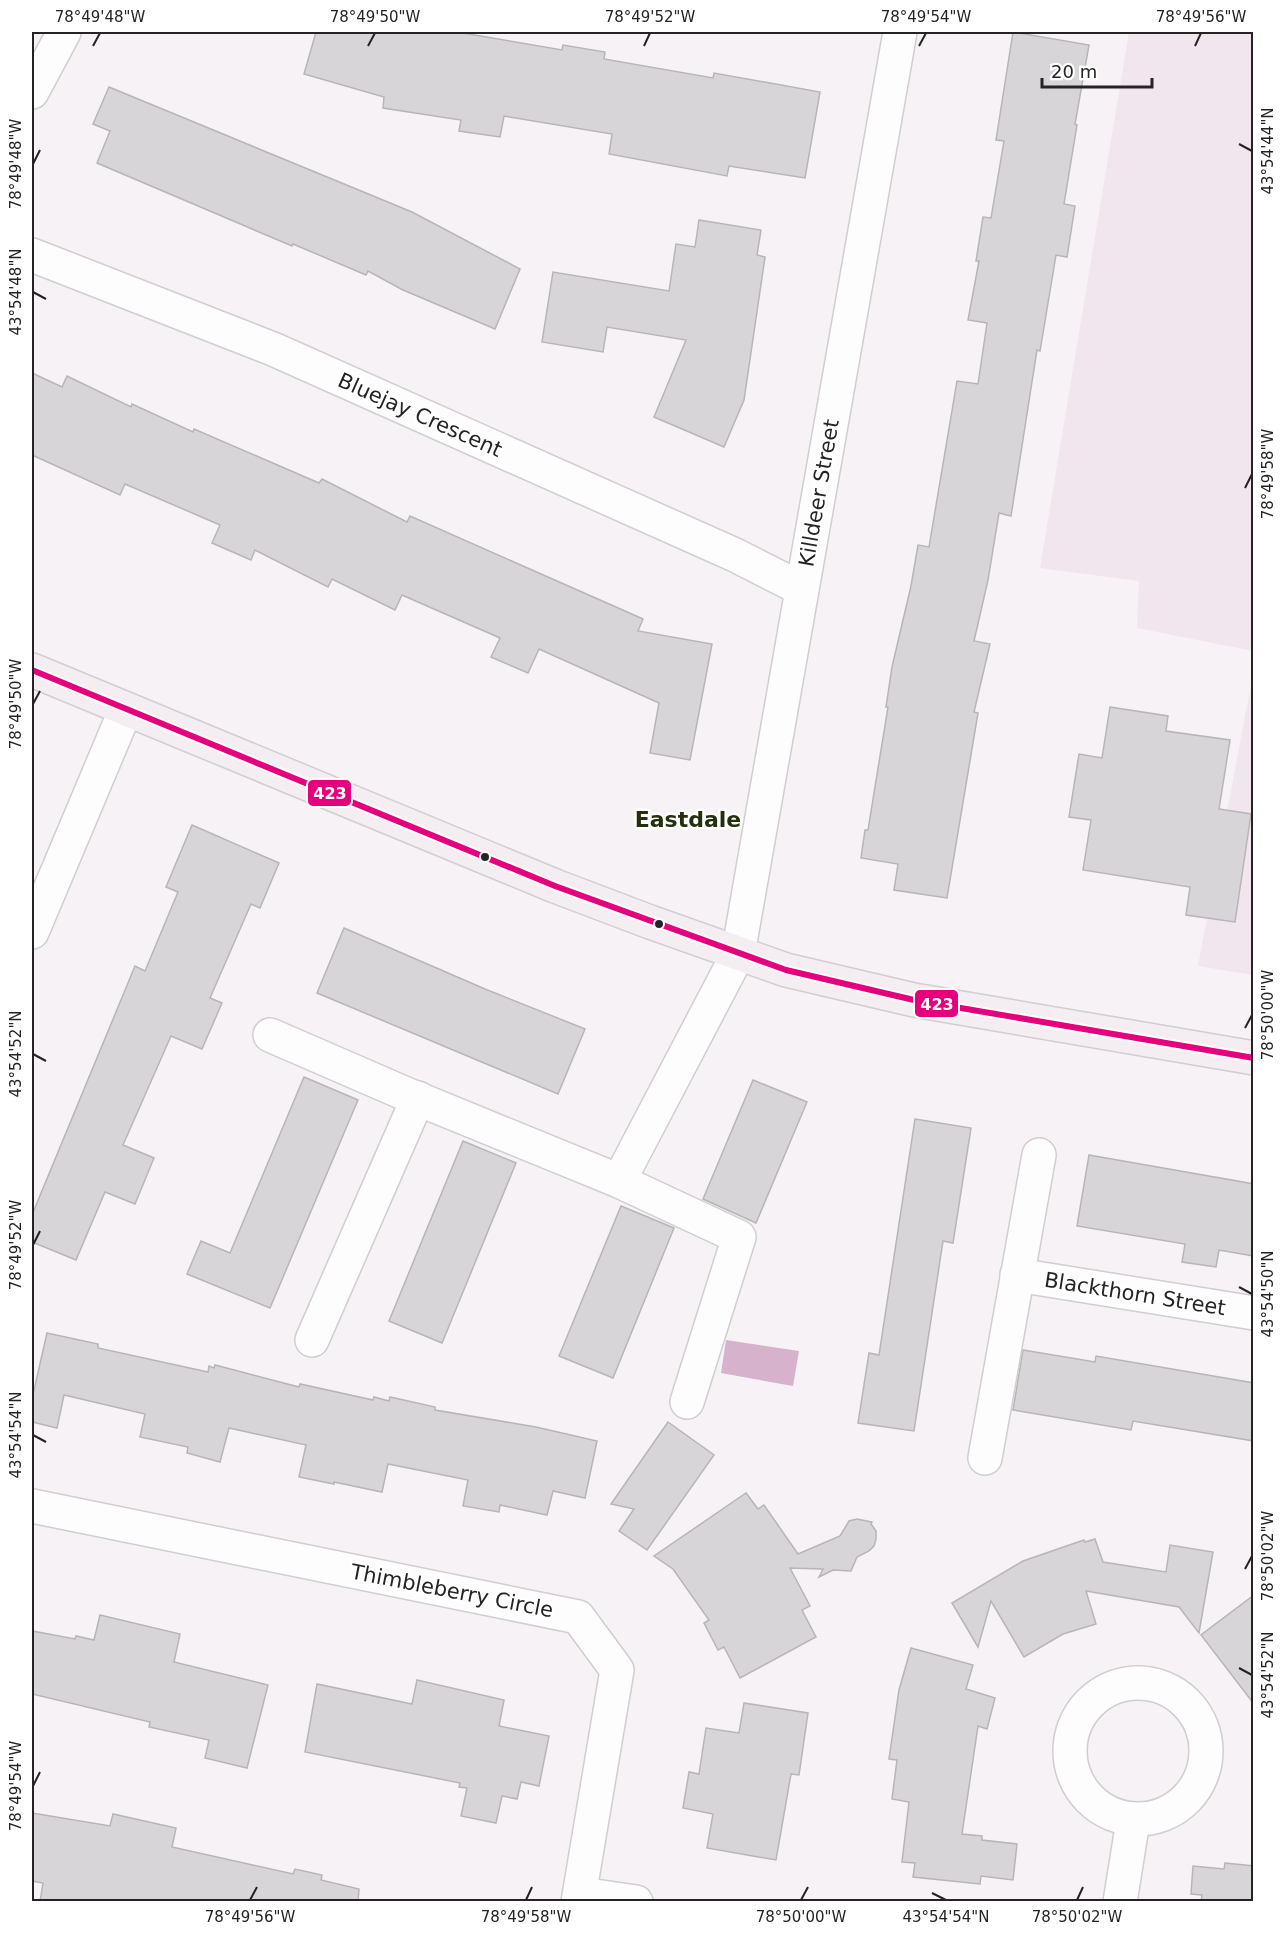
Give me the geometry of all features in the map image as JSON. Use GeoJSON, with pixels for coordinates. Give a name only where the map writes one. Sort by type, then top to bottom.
{"type":"FeatureCollection","features":[{"type":"Feature","properties":{"kind":"main road"},"geometry":{"type":"LineString","coordinates":[[32,670],[555,886],[738,954],[808,975],[914,1000],[1254,1058]]}},
{"type":"Feature","properties":{"kind":"street"},"geometry":{"type":"LineString","coordinates":[[32,92],[64,32]]}},
{"type":"Feature","properties":{"kind":"street","name":"Killdeer Street"},"geometry":{"type":"LineString","coordinates":[[619,1181],[738,954],[900,32]]}},
{"type":"Feature","properties":{"kind":"street","name":"Bluejay Crescent"},"geometry":{"type":"LineString","coordinates":[[32,255],[273,350],[735,555],[802,589]]}},
{"type":"Feature","properties":{"kind":"street"},"geometry":{"type":"LineString","coordinates":[[32,932],[126,709]]}},
{"type":"Feature","properties":{"kind":"street"},"geometry":{"type":"LineString","coordinates":[[270,1035],[619,1181],[739,1237],[687,1402]]}},
{"type":"Feature","properties":{"kind":"street"},"geometry":{"type":"LineString","coordinates":[[312,1340],[418,1098]]}},
{"type":"Feature","properties":{"kind":"street","name":"Blackthorn Street"},"geometry":{"type":"LineString","coordinates":[[985,1458],[1039,1155]]}},
{"type":"Feature","properties":{"kind":"street","name":"Blackthorn Street"},"geometry":{"type":"LineString","coordinates":[[1017,1275],[1254,1313]]}},
{"type":"Feature","properties":{"kind":"street","name":"Thimbleberry Circle"},"geometry":{"type":"LineString","coordinates":[[32,1506],[578,1617],[617,1670],[580,1898]]}},
{"type":"Feature","properties":{"kind":"street"},"geometry":{"type":"LineString","coordinates":[[1136,1682],[1159,1686],[1180,1697],[1195,1714],[1204,1735],[1206,1758],[1199,1780],[1187,1799],[1168,1812],[1133,1821],[1104,1810],[1086,1796],[1075,1777],[1069,1756],[1072,1734],[1080,1714],[1095,1698],[1114,1687],[1136,1682]]}},
{"type":"Feature","properties":{"kind":"street"},"geometry":{"type":"LineString","coordinates":[[1120,1902],[1133,1821]]}},
{"type":"Feature","properties":{"kind":"street"},"geometry":{"type":"LineString","coordinates":[[580,1898],[636,1902]]}},
{"type":"Feature","properties":{"kind":"shaded area"},"geometry":{"type":"Polygon","coordinates":[[[1129,32],[1253,32],[1253,651],[1137,628],[1139,581],[1040,568],[1129,32]]]}},
{"type":"Feature","properties":{"kind":"shaded area"},"geometry":{"type":"Polygon","coordinates":[[[1253,674],[1253,975],[1198,966],[1253,674]]]}},
{"type":"Feature","properties":{"kind":"shaded area"},"geometry":{"type":"Polygon","coordinates":[[[726,1340],[799,1351],[793,1386],[721,1373],[726,1340]]]}},
{"type":"Feature","properties":{"kind":"building"},"geometry":{"type":"Polygon","coordinates":[[[316,32],[457,32],[562,50],[563,45],[605,52],[604,59],[713,78],[714,73],[820,92],[805,178],[729,166],[727,176],[609,154],[612,134],[504,116],[500,137],[459,131],[461,120],[383,108],[384,97],[304,74],[316,32]]]}},
{"type":"Feature","properties":{"kind":"building"},"geometry":{"type":"Polygon","coordinates":[[[1013,32],[1089,45],[1064,204],[1075,206],[1067,257],[1056,255],[1040,351],[1037,350],[1011,516],[999,513],[988,580],[974,641],[990,644],[974,712],[978,713],[947,898],[894,890],[898,864],[861,858],[865,830],[868,830],[888,707],[886,707],[892,667],[918,545],[929,547],[957,381],[978,384],[987,323],[968,320],[979,261],[976,261],[983,217],[991,218],[1004,141],[996,140],[1013,32]]]}},
{"type":"Feature","properties":{"kind":"building"},"geometry":{"type":"Polygon","coordinates":[[[109,87],[412,212],[520,269],[495,329],[403,290],[368,271],[366,275],[293,244],[292,246],[97,163],[110,131],[93,124],[109,87]]]}},
{"type":"Feature","properties":{"kind":"building"},"geometry":{"type":"Polygon","coordinates":[[[699,220],[761,230],[757,255],[765,257],[744,400],[724,447],[654,417],[686,340],[607,327],[603,352],[542,342],[553,272],[669,291],[676,244],[695,247],[699,220]]]}},
{"type":"Feature","properties":{"kind":"building"},"geometry":{"type":"Polygon","coordinates":[[[32,373],[62,387],[67,376],[131,407],[132,404],[193,432],[194,429],[319,483],[322,479],[407,522],[410,516],[643,619],[638,631],[712,644],[690,760],[650,753],[659,703],[539,649],[528,673],[491,657],[500,638],[402,595],[395,610],[332,579],[328,587],[255,550],[251,560],[212,543],[220,525],[125,484],[120,495],[32,455],[32,373]]]}},
{"type":"Feature","properties":{"kind":"building"},"geometry":{"type":"Polygon","coordinates":[[[1110,707],[1168,716],[1166,731],[1230,740],[1219,809],[1251,814],[1235,922],[1186,915],[1190,887],[1083,870],[1091,820],[1069,817],[1079,754],[1102,758],[1110,707]]]}},
{"type":"Feature","properties":{"kind":"building"},"geometry":{"type":"Polygon","coordinates":[[[192,825],[279,863],[260,908],[251,904],[210,998],[222,1003],[202,1049],[171,1036],[123,1145],[154,1158],[135,1204],[105,1192],[76,1260],[32,1242],[32,1215],[135,966],[145,971],[178,892],[166,887],[192,825]]]}},
{"type":"Feature","properties":{"kind":"building"},"geometry":{"type":"Polygon","coordinates":[[[344,928],[585,1029],[558,1094],[317,993],[344,928]]]}},
{"type":"Feature","properties":{"kind":"building"},"geometry":{"type":"Polygon","coordinates":[[[304,1077],[358,1100],[270,1308],[187,1274],[201,1241],[230,1253],[304,1077]]]}},
{"type":"Feature","properties":{"kind":"building"},"geometry":{"type":"Polygon","coordinates":[[[753,1080],[807,1102],[756,1223],[703,1199],[753,1080]]]}},
{"type":"Feature","properties":{"kind":"building"},"geometry":{"type":"Polygon","coordinates":[[[915,1119],[971,1128],[953,1243],[943,1241],[914,1431],[858,1423],[869,1353],[879,1355],[915,1119]]]}},
{"type":"Feature","properties":{"kind":"building"},"geometry":{"type":"Polygon","coordinates":[[[463,1141],[516,1163],[442,1343],[389,1321],[463,1141]]]}},
{"type":"Feature","properties":{"kind":"building"},"geometry":{"type":"Polygon","coordinates":[[[1089,1155],[1254,1184],[1254,1256],[1219,1250],[1216,1267],[1182,1262],[1185,1244],[1077,1226],[1089,1155]]]}},
{"type":"Feature","properties":{"kind":"building"},"geometry":{"type":"Polygon","coordinates":[[[621,1206],[674,1228],[613,1378],[559,1356],[621,1206]]]}},
{"type":"Feature","properties":{"kind":"building"},"geometry":{"type":"Polygon","coordinates":[[[47,1333],[98,1344],[98,1348],[208,1372],[209,1366],[214,1368],[215,1365],[299,1387],[300,1384],[373,1400],[374,1397],[389,1401],[390,1397],[435,1407],[435,1410],[536,1427],[597,1441],[585,1498],[553,1491],[547,1515],[500,1505],[499,1512],[463,1506],[468,1480],[388,1464],[382,1492],[334,1482],[334,1484],[299,1477],[306,1445],[229,1428],[220,1462],[187,1453],[188,1447],[140,1437],[145,1414],[64,1395],[57,1428],[32,1422],[32,1399],[47,1333]]]}},
{"type":"Feature","properties":{"kind":"building"},"geometry":{"type":"Polygon","coordinates":[[[1023,1350],[1095,1362],[1096,1356],[1254,1383],[1254,1441],[1133,1421],[1131,1430],[1013,1410],[1023,1350]]]}},
{"type":"Feature","properties":{"kind":"building"},"geometry":{"type":"Polygon","coordinates":[[[668,1422],[714,1455],[647,1550],[619,1531],[634,1509],[611,1504],[668,1422]]]}},
{"type":"Feature","properties":{"kind":"building"},"geometry":{"type":"Polygon","coordinates":[[[746,1493],[758,1509],[764,1505],[798,1554],[840,1536],[849,1521],[857,1519],[872,1522],[876,1531],[876,1539],[869,1551],[857,1557],[851,1571],[833,1570],[819,1577],[823,1569],[790,1568],[810,1606],[802,1610],[816,1637],[740,1678],[724,1647],[718,1650],[704,1623],[709,1620],[673,1569],[654,1556],[746,1493]]]}},
{"type":"Feature","properties":{"kind":"building"},"geometry":{"type":"Polygon","coordinates":[[[1095,1539],[1103,1562],[1166,1572],[1170,1545],[1213,1552],[1199,1633],[1179,1607],[1086,1591],[1096,1624],[1063,1634],[1024,1657],[991,1601],[978,1647],[952,1603],[1023,1561],[1084,1540],[1085,1542],[1095,1539]]]}},
{"type":"Feature","properties":{"kind":"building"},"geometry":{"type":"Polygon","coordinates":[[[1254,1595],[1254,1704],[1201,1635],[1254,1595]]]}},
{"type":"Feature","properties":{"kind":"building"},"geometry":{"type":"Polygon","coordinates":[[[100,1615],[180,1634],[174,1662],[268,1685],[247,1768],[205,1758],[209,1740],[149,1727],[150,1722],[32,1694],[32,1631],[94,1640],[100,1615]]]}},
{"type":"Feature","properties":{"kind":"building"},"geometry":{"type":"Polygon","coordinates":[[[911,1648],[973,1665],[966,1689],[995,1698],[987,1729],[978,1726],[962,1834],[982,1836],[982,1840],[1017,1844],[1013,1880],[981,1876],[980,1884],[913,1877],[915,1863],[902,1862],[909,1802],[892,1799],[897,1760],[889,1759],[899,1690],[911,1648]]]}},
{"type":"Feature","properties":{"kind":"building"},"geometry":{"type":"Polygon","coordinates":[[[417,1680],[504,1700],[499,1726],[549,1736],[539,1786],[521,1782],[517,1799],[502,1796],[496,1823],[461,1816],[467,1788],[459,1787],[460,1783],[305,1752],[317,1684],[412,1704],[417,1680]]]}},
{"type":"Feature","properties":{"kind":"building"},"geometry":{"type":"Polygon","coordinates":[[[744,1703],[808,1713],[799,1775],[791,1774],[776,1860],[707,1848],[713,1814],[683,1808],[689,1772],[699,1774],[706,1728],[739,1733],[744,1703]]]}},
{"type":"Feature","properties":{"kind":"building"},"geometry":{"type":"Polygon","coordinates":[[[32,1813],[110,1826],[113,1814],[176,1828],[172,1847],[293,1874],[295,1869],[322,1875],[321,1880],[359,1889],[358,1902],[40,1902],[43,1883],[32,1881],[32,1813]]]}},
{"type":"Feature","properties":{"kind":"building"},"geometry":{"type":"Polygon","coordinates":[[[1225,1863],[1254,1866],[1254,1902],[1201,1902],[1202,1895],[1191,1894],[1193,1866],[1224,1869],[1225,1863]]]}},
{"type":"Feature","properties":{"kind":"transit line","name":"423"},"geometry":{"type":"LineString","coordinates":[[32,670],[555,886],[786,970],[914,1000],[1254,1058]]}},
{"type":"Feature","properties":{"kind":"district","name":"Eastdale"},"geometry":{"type":"Point","coordinates":[688,819]}}]}
